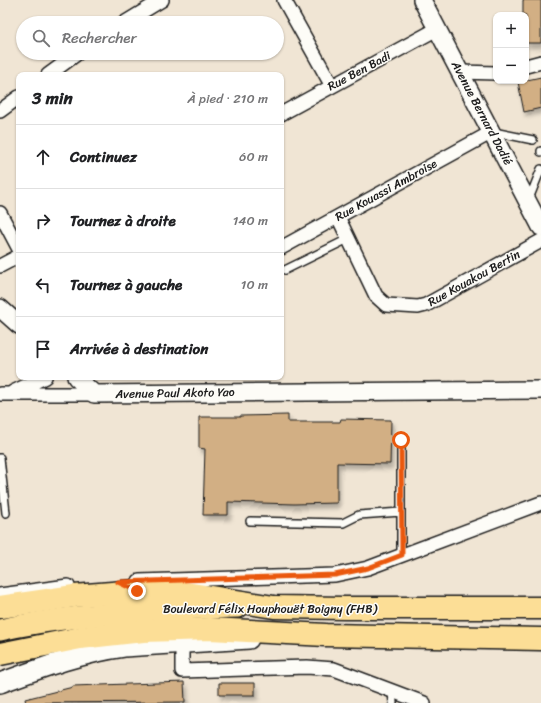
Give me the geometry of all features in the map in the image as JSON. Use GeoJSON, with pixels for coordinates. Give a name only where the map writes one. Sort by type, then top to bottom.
{"type":"FeatureCollection","features":[{"type":"Feature","properties":{"kind":"highway"},"geometry":{"type":"LineString","coordinates":[[0,607],[127,587],[179,592],[274,607]]}},
{"type":"Feature","properties":{"kind":"highway","name":"Boulevard Félix Houphouët Boigny (FHB)"},"geometry":{"type":"LineString","coordinates":[[274,607],[541,608]]}},
{"type":"Feature","properties":{"kind":"highway","name":"Boulevard Félix Houphouët Boigny (FHB)"},"geometry":{"type":"LineString","coordinates":[[3,654],[80,638],[143,631],[210,629],[326,635],[541,639]]}},
{"type":"Feature","properties":{"kind":"main road","name":"Boulevard Félix Houphouët Boigny (FHB)"},"geometry":{"type":"LineString","coordinates":[[0,630],[55,620],[173,609],[274,607]]}},
{"type":"Feature","properties":{"kind":"main road","name":"Boulevard Félix Houphouët Boigny (FHB)"},"geometry":{"type":"LineString","coordinates":[[0,683],[82,655],[124,646],[326,635]]}},
{"type":"Feature","properties":{"kind":"street"},"geometry":{"type":"LineString","coordinates":[[136,16],[162,0]]}},
{"type":"Feature","properties":{"kind":"street"},"geometry":{"type":"LineString","coordinates":[[284,0],[332,86]]}},
{"type":"Feature","properties":{"kind":"street","name":"Avenue Bernard Dadié"},"geometry":{"type":"LineString","coordinates":[[422,0],[541,227]]}},
{"type":"Feature","properties":{"kind":"street","name":"Rue Ben Badi"},"geometry":{"type":"LineString","coordinates":[[284,112],[438,29]]}},
{"type":"Feature","properties":{"kind":"street"},"geometry":{"type":"LineString","coordinates":[[52,72],[68,60]]}},
{"type":"Feature","properties":{"kind":"street"},"geometry":{"type":"LineString","coordinates":[[529,65],[541,62]]}},
{"type":"Feature","properties":{"kind":"street"},"geometry":{"type":"LineString","coordinates":[[460,72],[493,72]]}},
{"type":"Feature","properties":{"kind":"street"},"geometry":{"type":"LineString","coordinates":[[0,111],[16,99]]}},
{"type":"Feature","properties":{"kind":"street","name":"Rue Kouassi Ambroise"},"geometry":{"type":"LineString","coordinates":[[284,246],[492,132]]}},
{"type":"Feature","properties":{"kind":"street"},"geometry":{"type":"LineString","coordinates":[[0,212],[16,243]]}},
{"type":"Feature","properties":{"kind":"street","name":"Rue Kouakou Bertin"},"geometry":{"type":"LineString","coordinates":[[338,217],[376,296],[386,305],[418,307],[426,305],[541,241]]}},
{"type":"Feature","properties":{"kind":"street"},"geometry":{"type":"LineString","coordinates":[[0,266],[16,258]]}},
{"type":"Feature","properties":{"kind":"street"},"geometry":{"type":"LineString","coordinates":[[0,308],[16,322]]}},
{"type":"Feature","properties":{"kind":"street"},"geometry":{"type":"LineString","coordinates":[[5,394],[38,380]]}},
{"type":"Feature","properties":{"kind":"street"},"geometry":{"type":"LineString","coordinates":[[79,380],[94,394]]}},
{"type":"Feature","properties":{"kind":"street","name":"Avenue Paul Akoto Yao"},"geometry":{"type":"LineString","coordinates":[[5,394],[541,390]]}},
{"type":"Feature","properties":{"kind":"street"},"geometry":{"type":"LineString","coordinates":[[0,595],[86,584],[127,587],[335,575],[368,568],[541,503]]}},
{"type":"Feature","properties":{"kind":"street"},"geometry":{"type":"LineString","coordinates":[[182,643],[182,671],[307,666],[334,669],[392,697],[424,703]]}},
{"type":"Feature","properties":{"kind":"lane"},"geometry":{"type":"LineString","coordinates":[[492,132],[533,140]]}},
{"type":"Feature","properties":{"kind":"lane"},"geometry":{"type":"LineString","coordinates":[[528,201],[541,170]]}},
{"type":"Feature","properties":{"kind":"lane"},"geometry":{"type":"LineString","coordinates":[[285,270],[348,239]]}},
{"type":"Feature","properties":{"kind":"lane"},"geometry":{"type":"LineString","coordinates":[[401,440],[402,555]]}},
{"type":"Feature","properties":{"kind":"lane"},"geometry":{"type":"LineString","coordinates":[[0,458],[6,513]]}},
{"type":"Feature","properties":{"kind":"lane"},"geometry":{"type":"LineString","coordinates":[[250,521],[342,523],[359,515],[401,512]]}},
{"type":"Feature","properties":{"kind":"building"},"geometry":{"type":"Polygon","coordinates":[[[523,0],[541,0],[541,43],[529,43],[529,12],[523,12],[523,0]]]}},
{"type":"Feature","properties":{"kind":"building"},"geometry":{"type":"Polygon","coordinates":[[[541,77],[541,108],[524,112],[518,84],[529,84],[529,80],[541,77]]]}},
{"type":"Feature","properties":{"kind":"building"},"geometry":{"type":"Polygon","coordinates":[[[288,415],[288,422],[340,422],[341,419],[391,420],[390,464],[337,463],[337,503],[294,504],[228,502],[228,515],[203,515],[205,449],[199,448],[199,417],[288,415]]]}},
{"type":"Feature","properties":{"kind":"building"},"geometry":{"type":"Polygon","coordinates":[[[184,682],[185,702],[26,703],[25,699],[73,686],[184,682]]]}},
{"type":"Feature","properties":{"kind":"building"},"geometry":{"type":"Polygon","coordinates":[[[219,683],[255,683],[255,695],[219,695],[219,683]]]}},
{"type":"Feature","properties":{"kind":"route"},"geometry":{"type":"LineString","coordinates":[[137,591],[118,582],[335,575],[368,568],[402,555],[401,440]]}}]}
